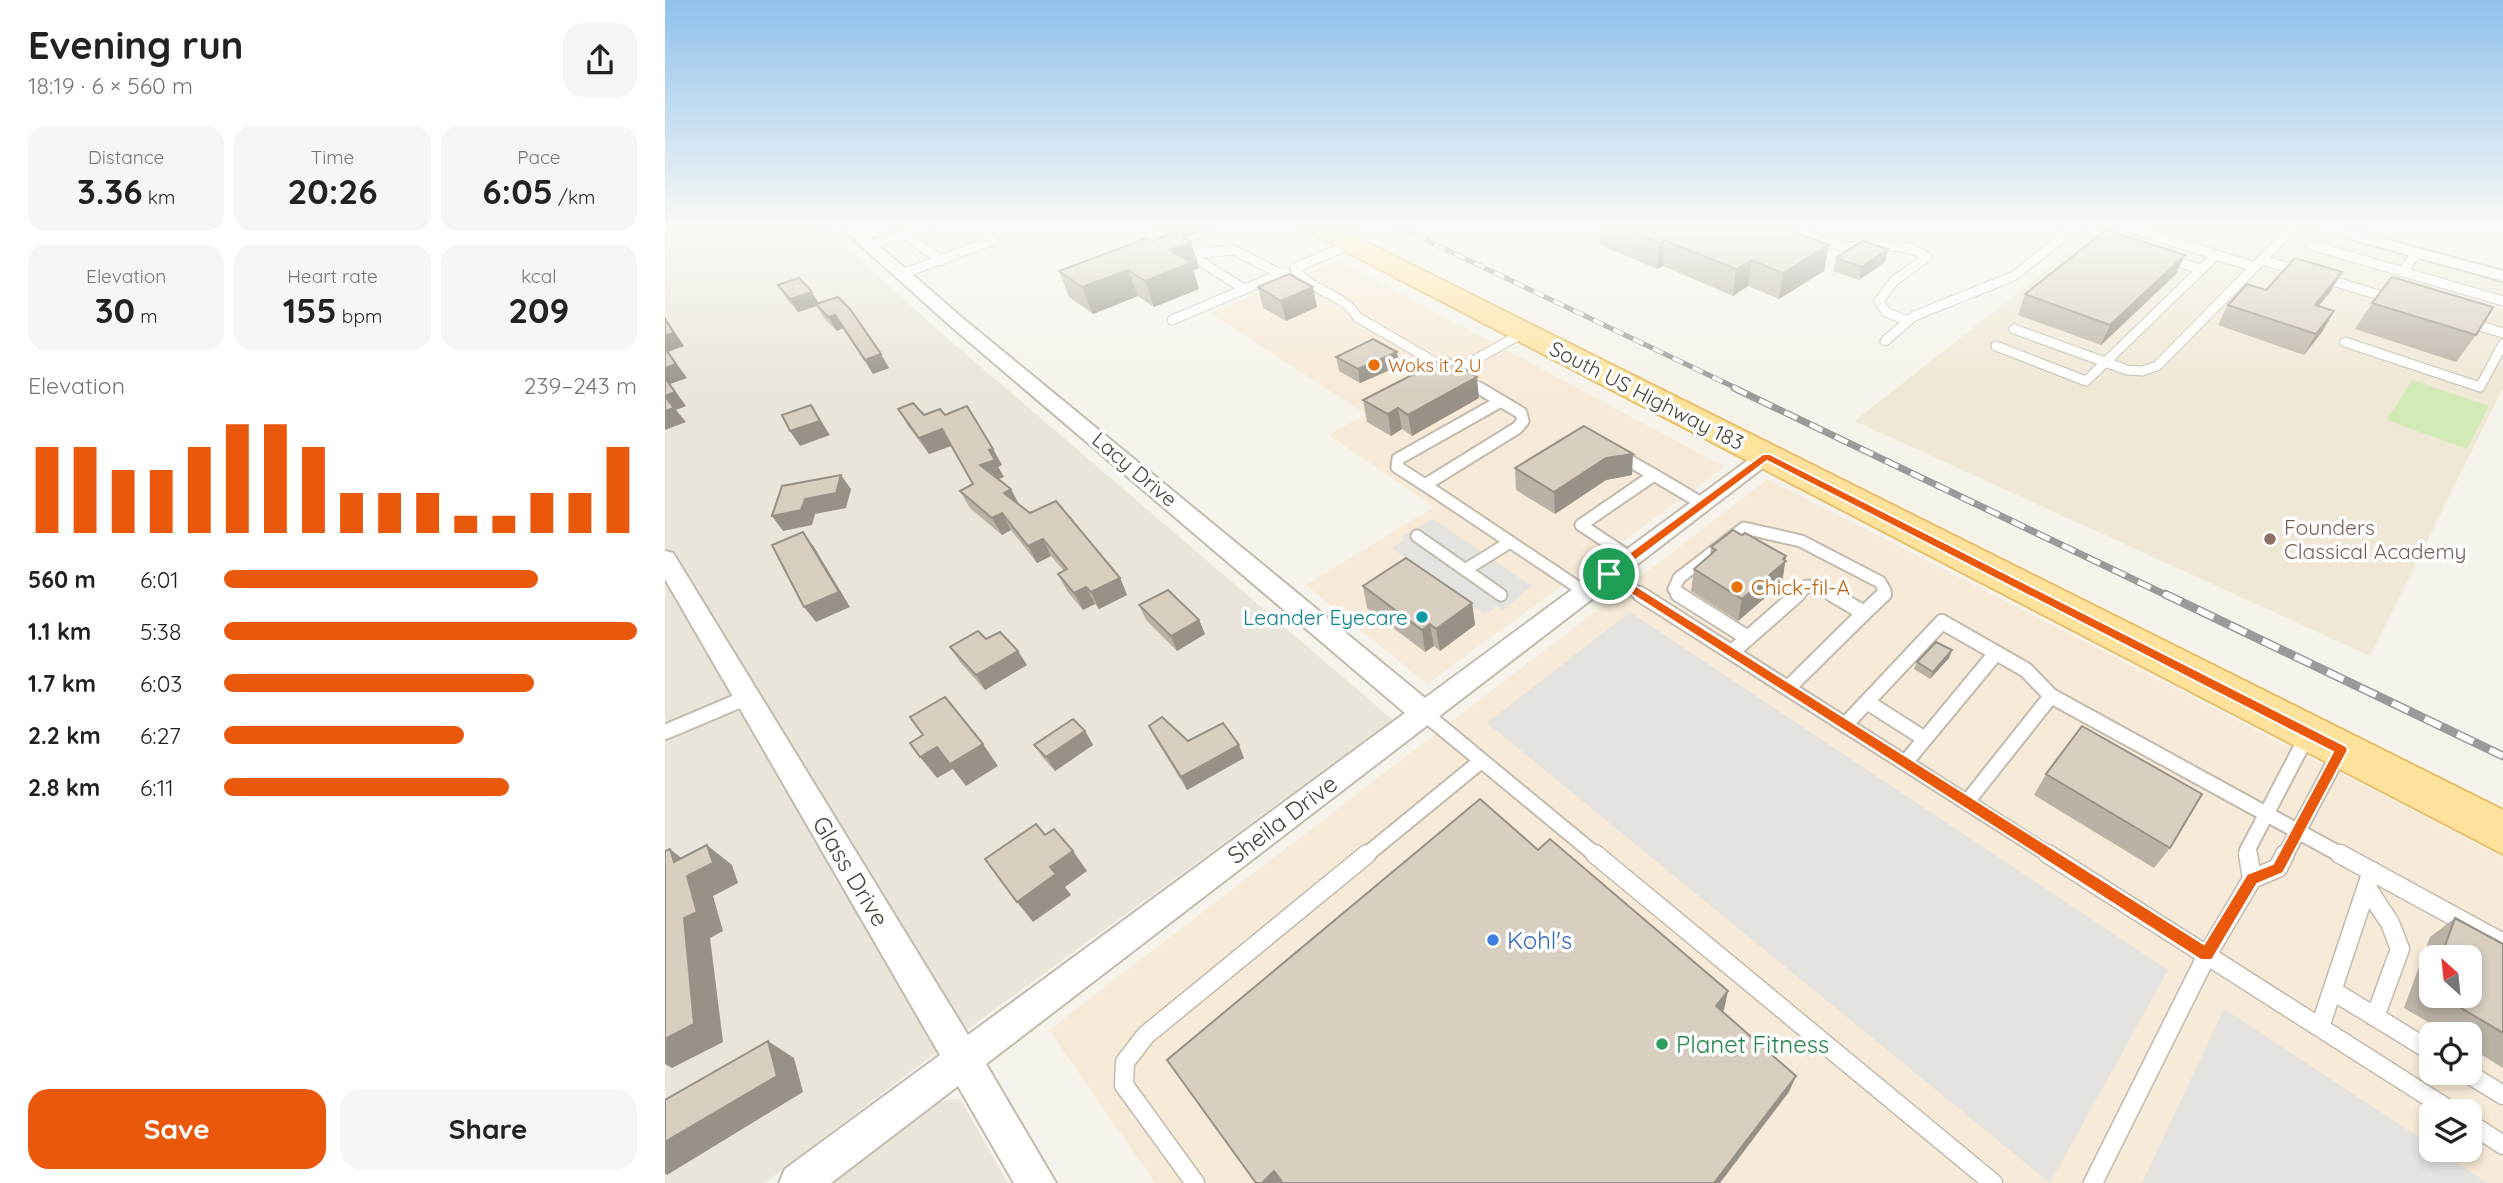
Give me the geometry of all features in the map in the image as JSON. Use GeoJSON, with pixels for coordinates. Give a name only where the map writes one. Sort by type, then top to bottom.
{"type":"FeatureCollection","features":[{"type":"Feature","properties":{"kind":"main road","name":"South US Highway 183"},"geometry":{"type":"LineString","coordinates":[[1423,280],[2503,833]]}},
{"type":"Feature","properties":{"kind":"street","name":"Lacy Drive"},"geometry":{"type":"LineString","coordinates":[[909,280],[1424,713]]}},
{"type":"Feature","properties":{"kind":"street","name":"Sheila Drive"},"geometry":{"type":"LineString","coordinates":[[799,1183],[1766,457]]}},
{"type":"Feature","properties":{"kind":"street","name":"Glass Drive"},"geometry":{"type":"LineString","coordinates":[[665,559],[1036,1183]]}},
{"type":"Feature","properties":{"kind":"lane"},"geometry":{"type":"LineString","coordinates":[[1229,280],[1244,289]]}},
{"type":"Feature","properties":{"kind":"lane"},"geometry":{"type":"LineString","coordinates":[[1171,320],[1265,280]]}},
{"type":"Feature","properties":{"kind":"lane"},"geometry":{"type":"LineString","coordinates":[[1306,280],[1350,304],[1357,317],[1521,412],[1523,421],[1517,428],[1425,485]]}},
{"type":"Feature","properties":{"kind":"lane"},"geometry":{"type":"LineString","coordinates":[[1893,280],[1883,289],[1879,301],[1885,313],[1909,321]]}},
{"type":"Feature","properties":{"kind":"lane"},"geometry":{"type":"LineString","coordinates":[[1885,341],[1909,321],[2004,280]]}},
{"type":"Feature","properties":{"kind":"lane"},"geometry":{"type":"LineString","coordinates":[[1996,346],[2087,381],[2190,280]]}},
{"type":"Feature","properties":{"kind":"lane"},"geometry":{"type":"LineString","coordinates":[[2014,329],[2127,370],[2142,371],[2157,366],[2241,280]]}},
{"type":"Feature","properties":{"kind":"lane"},"geometry":{"type":"LineString","coordinates":[[2322,280],[2396,300]]}},
{"type":"Feature","properties":{"kind":"lane"},"geometry":{"type":"LineString","coordinates":[[2431,280],[2503,301]]}},
{"type":"Feature","properties":{"kind":"lane"},"geometry":{"type":"LineString","coordinates":[[2463,321],[2503,333]]}},
{"type":"Feature","properties":{"kind":"lane"},"geometry":{"type":"LineString","coordinates":[[1453,372],[1525,332]]}},
{"type":"Feature","properties":{"kind":"lane"},"geometry":{"type":"LineString","coordinates":[[2345,342],[2480,387],[2503,344]]}},
{"type":"Feature","properties":{"kind":"lane"},"geometry":{"type":"LineString","coordinates":[[1501,401],[1398,458],[1397,467],[1585,592]]}},
{"type":"Feature","properties":{"kind":"lane"},"geometry":{"type":"LineString","coordinates":[[1609,449],[1703,504]]}},
{"type":"Feature","properties":{"kind":"lane"},"geometry":{"type":"LineString","coordinates":[[1654,475],[1581,525],[1620,566],[1732,652],[2432,1099]]}},
{"type":"Feature","properties":{"kind":"lane"},"geometry":{"type":"LineString","coordinates":[[1748,638],[1682,598],[1674,589],[1679,578],[1744,528],[1801,541],[1880,582],[1885,591],[1882,598],[1788,688]]}},
{"type":"Feature","properties":{"kind":"lane"},"geometry":{"type":"LineString","coordinates":[[1417,536],[1501,595]]}},
{"type":"Feature","properties":{"kind":"lane"},"geometry":{"type":"LineString","coordinates":[[1465,570],[1510,542]]}},
{"type":"Feature","properties":{"kind":"lane"},"geometry":{"type":"LineString","coordinates":[[1732,652],[1807,586],[1824,589],[1864,613]]}},
{"type":"Feature","properties":{"kind":"lane"},"geometry":{"type":"LineString","coordinates":[[1845,724],[1942,622],[2027,670],[2051,696],[2297,832],[2370,880],[2503,943]]}},
{"type":"Feature","properties":{"kind":"lane"},"geometry":{"type":"LineString","coordinates":[[1905,763],[1996,653]]}},
{"type":"Feature","properties":{"kind":"lane"},"geometry":{"type":"LineString","coordinates":[[1967,802],[2051,696]]}},
{"type":"Feature","properties":{"kind":"lane"},"geometry":{"type":"LineString","coordinates":[[665,732],[748,697]]}},
{"type":"Feature","properties":{"kind":"lane"},"geometry":{"type":"LineString","coordinates":[[1867,702],[1925,739]]}},
{"type":"Feature","properties":{"kind":"lane"},"geometry":{"type":"LineString","coordinates":[[1424,713],[1993,1183]]}},
{"type":"Feature","properties":{"kind":"lane"},"geometry":{"type":"LineString","coordinates":[[2252,879],[2247,851],[2308,733]]}},
{"type":"Feature","properties":{"kind":"lane"},"geometry":{"type":"LineString","coordinates":[[2093,1183],[2207,954],[2252,879],[2278,868],[2341,750]]}},
{"type":"Feature","properties":{"kind":"lane"},"geometry":{"type":"LineString","coordinates":[[1195,1183],[1124,1085],[1125,1062],[1146,1035],[1481,761]]}},
{"type":"Feature","properties":{"kind":"lane"},"geometry":{"type":"LineString","coordinates":[[2320,1027],[2370,880]]}},
{"type":"Feature","properties":{"kind":"lane"},"geometry":{"type":"LineString","coordinates":[[2370,880],[2400,949],[2375,1017]]}},
{"type":"Feature","properties":{"kind":"lane"},"geometry":{"type":"LineString","coordinates":[[2333,991],[2419,1044]]}},
{"type":"Feature","properties":{"kind":"lane"},"geometry":{"type":"LineString","coordinates":[[2482,1082],[2503,1095]]}},
{"type":"Feature","properties":{"kind":"lane"},"geometry":{"type":"LineString","coordinates":[[2482,1131],[2503,1145]]}},
{"type":"Feature","properties":{"kind":"shaded area"},"geometry":{"type":"Polygon","coordinates":[[[665,280],[883,280],[1393,720],[951,1041],[765,1183],[665,1183],[665,280]]]}},
{"type":"Feature","properties":{"kind":"shaded area"},"geometry":{"type":"Polygon","coordinates":[[[1289,280],[1376,280],[1725,467],[1427,684],[1306,585],[1434,507],[1329,435],[1366,414],[1210,313],[1289,280]]]}},
{"type":"Feature","properties":{"kind":"shaded area","name":"Founders Classical Academy"},"geometry":{"type":"Polygon","coordinates":[[[2033,280],[2503,282],[2503,388],[2370,656],[1855,421],[2033,280]]]}},
{"type":"Feature","properties":{"kind":"shaded area"},"geometry":{"type":"Polygon","coordinates":[[[1768,479],[2503,857],[2503,1183],[1155,1183],[1049,1030],[1768,479]]]}},
{"type":"Feature","properties":{"kind":"shaded area"},"geometry":{"type":"Polygon","coordinates":[[[1433,519],[1532,586],[1503,610],[1497,606],[1485,615],[1392,548],[1405,540],[1401,537],[1433,519]]]}},
{"type":"Feature","properties":{"kind":"shaded area"},"geometry":{"type":"Polygon","coordinates":[[[1630,612],[2168,970],[2050,1183],[1487,723],[1630,612]]]}},
{"type":"Feature","properties":{"kind":"shaded area"},"geometry":{"type":"Polygon","coordinates":[[[2224,1009],[2419,1137],[2419,1162],[2456,1162],[2488,1183],[2142,1183],[2224,1009]]]}},
{"type":"Feature","properties":{"kind":"shaded area"},"geometry":{"type":"Polygon","coordinates":[[[960,1099],[1008,1183],[827,1183],[930,1102],[960,1099]]]}},
{"type":"Feature","properties":{"kind":"green space"},"geometry":{"type":"Polygon","coordinates":[[[2412,380],[2489,406],[2467,449],[2387,420],[2412,380]]]}},
{"type":"Feature","properties":{"kind":"building"},"geometry":{"type":"Polygon","coordinates":[[[801,280],[812,292],[790,299],[778,285],[801,280]]]}},
{"type":"Feature","properties":{"kind":"building"},"geometry":{"type":"Polygon","coordinates":[[[1072,280],[1100,280],[1082,287],[1072,280]]]}},
{"type":"Feature","properties":{"kind":"building"},"geometry":{"type":"Polygon","coordinates":[[[1274,280],[1300,280],[1313,287],[1281,301],[1258,287],[1274,280]]]}},
{"type":"Feature","properties":{"kind":"building"},"geometry":{"type":"Polygon","coordinates":[[[2042,280],[2158,280],[2110,325],[2025,294],[2042,280]]]}},
{"type":"Feature","properties":{"kind":"building"},"geometry":{"type":"Polygon","coordinates":[[[2275,280],[2335,280],[2315,305],[2334,311],[2316,334],[2228,305],[2247,284],[2266,290],[2275,280]]]}},
{"type":"Feature","properties":{"kind":"building"},"geometry":{"type":"Polygon","coordinates":[[[2390,280],[2403,280],[2493,307],[2476,335],[2372,303],[2390,280]]]}},
{"type":"Feature","properties":{"kind":"building"},"geometry":{"type":"Polygon","coordinates":[[[838,297],[850,309],[881,354],[865,360],[835,315],[828,317],[816,304],[838,297]]]}},
{"type":"Feature","properties":{"kind":"building"},"geometry":{"type":"Polygon","coordinates":[[[665,319],[674,333],[665,335],[665,319]]]}},
{"type":"Feature","properties":{"kind":"building"},"geometry":{"type":"Polygon","coordinates":[[[1373,339],[1397,352],[1358,369],[1336,357],[1373,339]]]}},
{"type":"Feature","properties":{"kind":"building"},"geometry":{"type":"Polygon","coordinates":[[[665,348],[676,364],[665,368],[665,348]]]}},
{"type":"Feature","properties":{"kind":"building"},"geometry":{"type":"Polygon","coordinates":[[[1447,357],[1477,377],[1408,415],[1398,408],[1388,414],[1363,400],[1447,357]]]}},
{"type":"Feature","properties":{"kind":"building"},"geometry":{"type":"Polygon","coordinates":[[[665,378],[675,392],[665,396],[665,378]]]}},
{"type":"Feature","properties":{"kind":"building"},"geometry":{"type":"Polygon","coordinates":[[[665,396],[674,408],[665,411],[665,396]]]}},
{"type":"Feature","properties":{"kind":"building"},"geometry":{"type":"Polygon","coordinates":[[[913,403],[924,415],[940,409],[945,415],[967,406],[993,449],[989,450],[995,460],[980,465],[1011,489],[1004,493],[1030,513],[1056,501],[1120,578],[1091,592],[1086,587],[1074,593],[1058,574],[1067,569],[1043,539],[1028,546],[1002,513],[992,518],[960,491],[973,484],[942,429],[919,438],[898,409],[913,403]]]}},
{"type":"Feature","properties":{"kind":"building"},"geometry":{"type":"Polygon","coordinates":[[[811,405],[820,421],[790,431],[782,415],[811,405]]]}},
{"type":"Feature","properties":{"kind":"building"},"geometry":{"type":"Polygon","coordinates":[[[1584,426],[1633,454],[1606,458],[1554,492],[1515,468],[1584,426]]]}},
{"type":"Feature","properties":{"kind":"building"},"geometry":{"type":"Polygon","coordinates":[[[841,475],[836,493],[805,499],[801,510],[772,516],[782,486],[841,475]]]}},
{"type":"Feature","properties":{"kind":"building"},"geometry":{"type":"Polygon","coordinates":[[[1733,530],[1742,535],[1745,533],[1786,556],[1783,559],[1786,561],[1742,599],[1694,569],[1716,550],[1711,547],[1733,530]]]}},
{"type":"Feature","properties":{"kind":"building"},"geometry":{"type":"Polygon","coordinates":[[[803,532],[839,592],[804,607],[772,545],[803,532]]]}},
{"type":"Feature","properties":{"kind":"building"},"geometry":{"type":"Polygon","coordinates":[[[1406,558],[1472,603],[1436,629],[1430,624],[1422,630],[1363,586],[1406,558]]]}},
{"type":"Feature","properties":{"kind":"building"},"geometry":{"type":"Polygon","coordinates":[[[1168,590],[1199,620],[1171,636],[1139,605],[1168,590]]]}},
{"type":"Feature","properties":{"kind":"building"},"geometry":{"type":"Polygon","coordinates":[[[978,631],[986,639],[1000,632],[1018,651],[976,675],[950,647],[978,631]]]}},
{"type":"Feature","properties":{"kind":"building"},"geometry":{"type":"Polygon","coordinates":[[[1936,642],[1952,650],[1933,672],[1917,662],[1936,642]]]}},
{"type":"Feature","properties":{"kind":"building"},"geometry":{"type":"Polygon","coordinates":[[[945,697],[983,744],[950,764],[937,747],[920,757],[910,743],[923,735],[910,717],[945,697]]]}},
{"type":"Feature","properties":{"kind":"building"},"geometry":{"type":"Polygon","coordinates":[[[1162,717],[1188,741],[1223,723],[1239,745],[1181,777],[1149,726],[1162,717]]]}},
{"type":"Feature","properties":{"kind":"building"},"geometry":{"type":"Polygon","coordinates":[[[1073,719],[1085,731],[1046,757],[1034,745],[1073,719]]]}},
{"type":"Feature","properties":{"kind":"building"},"geometry":{"type":"Polygon","coordinates":[[[2082,726],[2202,794],[2170,848],[2046,774],[2082,726]]]}},
{"type":"Feature","properties":{"kind":"building","name":"Kohl's"},"geometry":{"type":"Polygon","coordinates":[[[1480,799],[1538,850],[1550,839],[1728,991],[1716,1006],[1796,1076],[1714,1183],[1283,1183],[1274,1171],[1262,1183],[1256,1183],[1167,1060],[1480,799]]]}},
{"type":"Feature","properties":{"kind":"building"},"geometry":{"type":"Polygon","coordinates":[[[1036,824],[1045,835],[1054,829],[1073,851],[1050,867],[1056,874],[1017,902],[985,859],[1036,824]]]}},
{"type":"Feature","properties":{"kind":"building"},"geometry":{"type":"Polygon","coordinates":[[[707,845],[713,863],[687,876],[697,912],[684,918],[694,1024],[665,1039],[665,851],[670,849],[674,862],[707,845]]]}},
{"type":"Feature","properties":{"kind":"building"},"geometry":{"type":"Polygon","coordinates":[[[2455,918],[2503,944],[2503,1033],[2461,1008],[2482,1008],[2482,945],[2445,945],[2455,918]]]}},
{"type":"Feature","properties":{"kind":"building"},"geometry":{"type":"Polygon","coordinates":[[[768,1041],[777,1076],[665,1142],[665,1100],[768,1041]]]}},
{"type":"Feature","properties":{"kind":"railway"},"geometry":{"type":"LineString","coordinates":[[1510,280],[1738,389]]}},
{"type":"Feature","properties":{"kind":"railway"},"geometry":{"type":"LineString","coordinates":[[1734,388],[2168,596]]}},
{"type":"Feature","properties":{"kind":"railway"},"geometry":{"type":"LineString","coordinates":[[2165,594],[2503,756]]}},
{"type":"Feature","properties":{"kind":"place","name":"Woks it 2 U"},"geometry":{"type":"Point","coordinates":[1374,365]}},
{"type":"Feature","properties":{"kind":"place","name":"Founders Classical Academy"},"geometry":{"type":"Point","coordinates":[2270,539]}},
{"type":"Feature","properties":{"kind":"place","name":"Chick-fil-A"},"geometry":{"type":"Point","coordinates":[1737,587]}},
{"type":"Feature","properties":{"kind":"place","name":"Leander Eyecare"},"geometry":{"type":"Point","coordinates":[1422,617]}},
{"type":"Feature","properties":{"kind":"place","name":"Kohl's"},"geometry":{"type":"Point","coordinates":[1493,940]}},
{"type":"Feature","properties":{"kind":"place","name":"Planet Fitness"},"geometry":{"type":"Point","coordinates":[1662,1044]}},
{"type":"Feature","properties":{"kind":"route"},"geometry":{"type":"LineString","coordinates":[[1766,457],[2341,750],[2278,868],[2252,879],[2207,954],[1609,574],[1766,457]]}}]}
